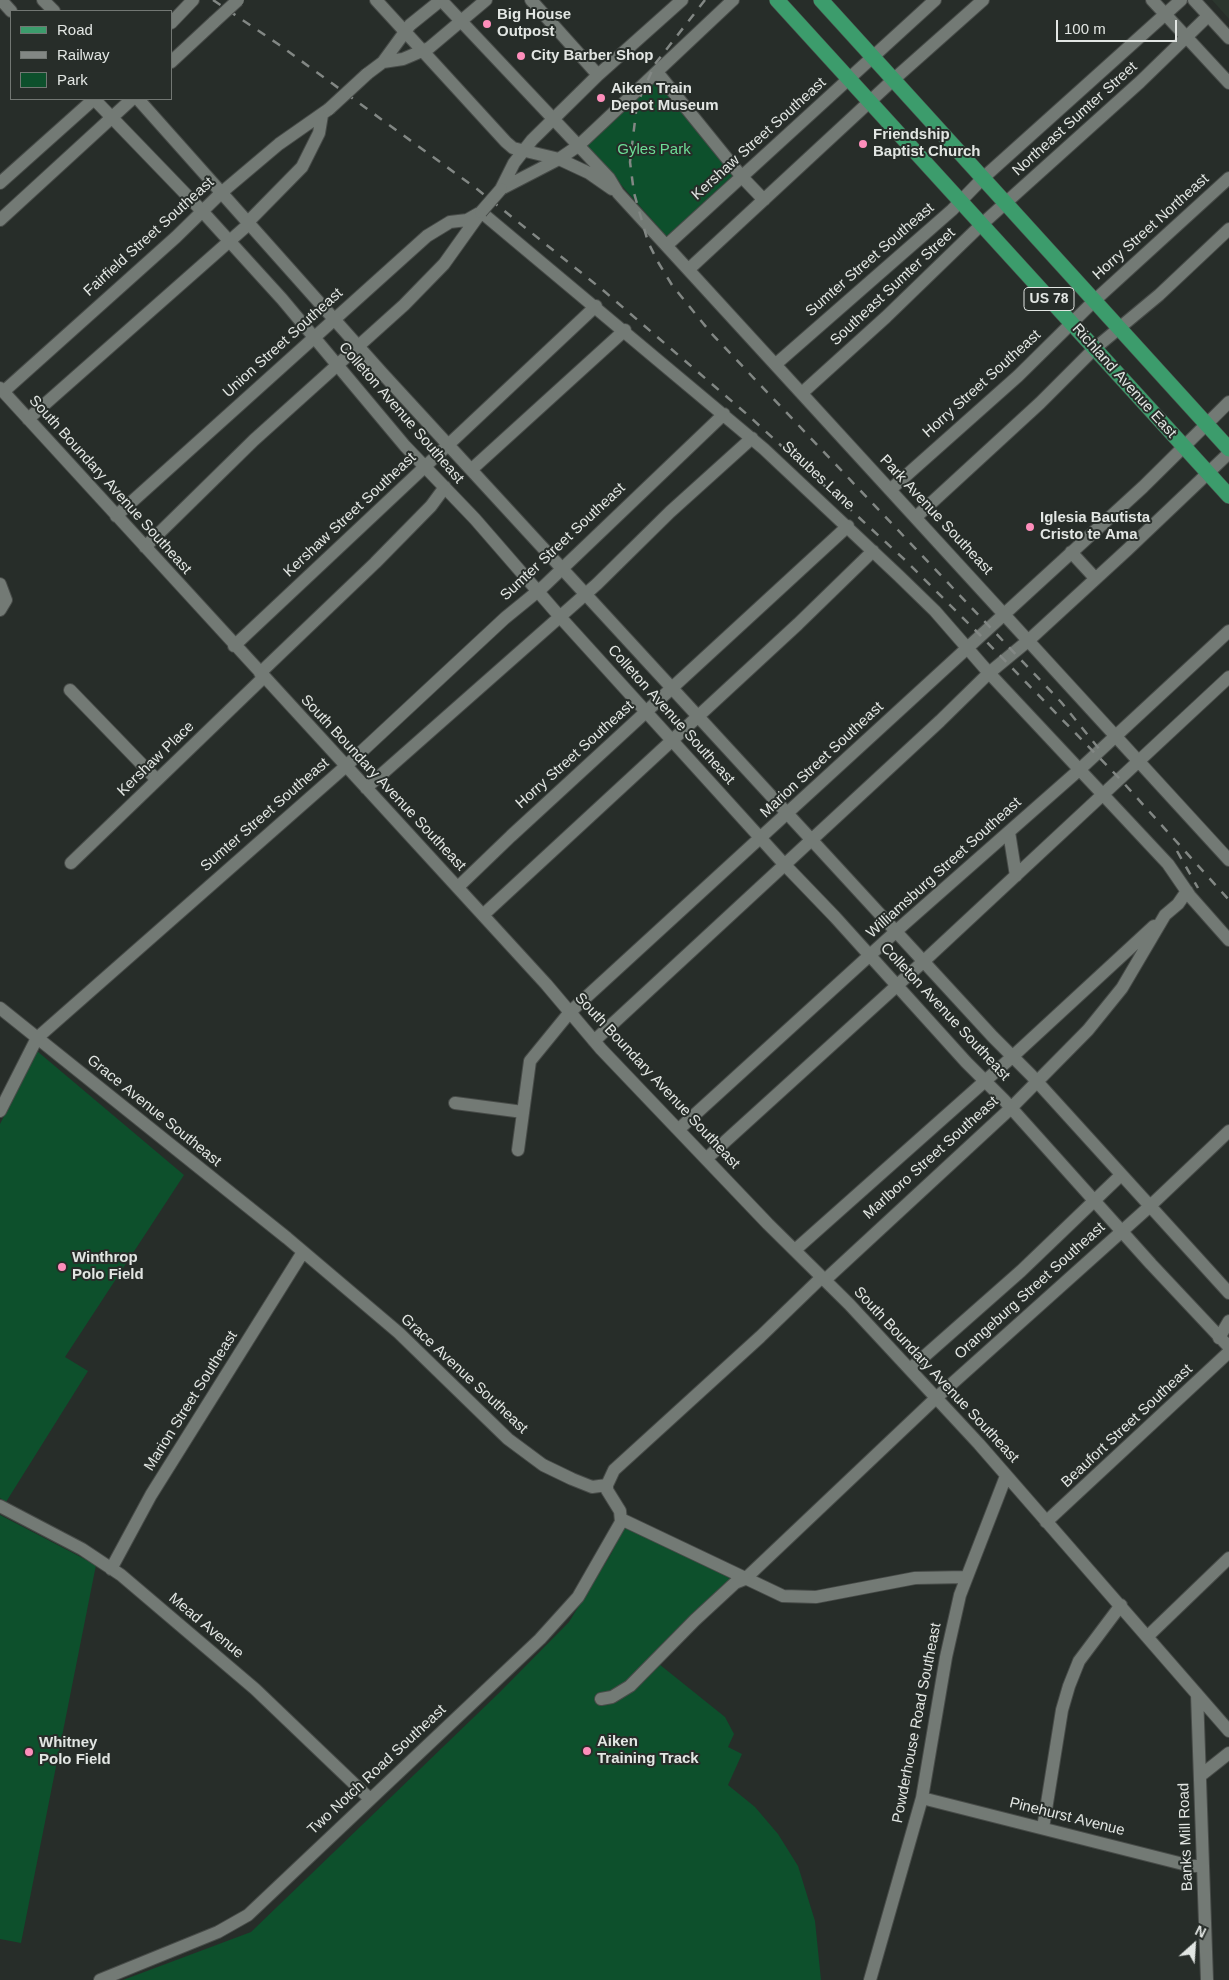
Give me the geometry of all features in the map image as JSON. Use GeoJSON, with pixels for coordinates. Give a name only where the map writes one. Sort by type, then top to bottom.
{"type":"FeatureCollection","features":[{"type":"Feature","properties":{"kind":"main road","name":"Richland Avenue East"},"geometry":{"type":"LineString","coordinates":[[777,0],[1229,496]]}},
{"type":"Feature","properties":{"kind":"main road","name":"Richland Avenue East"},"geometry":{"type":"LineString","coordinates":[[821,0],[1229,451]]}},
{"type":"Feature","properties":{"kind":"street"},"geometry":{"type":"LineString","coordinates":[[1,0],[11,10]]}},
{"type":"Feature","properties":{"kind":"street"},"geometry":{"type":"LineString","coordinates":[[43,0],[53,10]]}},
{"type":"Feature","properties":{"kind":"street"},"geometry":{"type":"LineString","coordinates":[[172,61],[238,0]]}},
{"type":"Feature","properties":{"kind":"street","name":"Park Avenue Southeast"},"geometry":{"type":"LineString","coordinates":[[376,0],[506,142],[522,150],[559,160],[589,173],[618,193],[916,516],[1229,860]]}},
{"type":"Feature","properties":{"kind":"street","name":"Park Avenue Southeast"},"geometry":{"type":"LineString","coordinates":[[441,0],[552,120],[609,178],[618,193]]}},
{"type":"Feature","properties":{"kind":"street","name":"Fairfield Street Southeast"},"geometry":{"type":"LineString","coordinates":[[2,390],[221,193],[280,144],[326,112],[367,74],[383,62],[410,25],[441,0]]}},
{"type":"Feature","properties":{"kind":"street","name":"Fairfield Street Southeast"},"geometry":{"type":"LineString","coordinates":[[383,62],[403,59],[423,51],[486,0]]}},
{"type":"Feature","properties":{"kind":"street"},"geometry":{"type":"LineString","coordinates":[[531,0],[598,75]]}},
{"type":"Feature","properties":{"kind":"street","name":"Union Street Southeast"},"geometry":{"type":"LineString","coordinates":[[145,547],[254,440],[338,366],[444,264],[482,212],[502,189],[522,150],[598,75],[682,0]]}},
{"type":"Feature","properties":{"kind":"street","name":"Union Street Southeast"},"geometry":{"type":"LineString","coordinates":[[502,189],[559,160],[578,146],[733,0]]}},
{"type":"Feature","properties":{"kind":"street","name":"Kershaw Street Southeast"},"geometry":{"type":"LineString","coordinates":[[667,245],[935,0]]}},
{"type":"Feature","properties":{"kind":"street"},"geometry":{"type":"LineString","coordinates":[[689,269],[893,80],[983,0]]}},
{"type":"Feature","properties":{"kind":"street"},"geometry":{"type":"LineString","coordinates":[[1152,0],[1229,83]]}},
{"type":"Feature","properties":{"kind":"street","name":"Sumter Street Southeast"},"geometry":{"type":"LineString","coordinates":[[776,364],[960,202],[983,178],[1181,0]]}},
{"type":"Feature","properties":{"kind":"street"},"geometry":{"type":"LineString","coordinates":[[1194,0],[1229,38]]}},
{"type":"Feature","properties":{"kind":"street"},"geometry":{"type":"LineString","coordinates":[[172,22],[191,2]]}},
{"type":"Feature","properties":{"kind":"street","name":"Northeast Sumter Street"},"geometry":{"type":"LineString","coordinates":[[1006,203],[1188,37],[1208,16]]}},
{"type":"Feature","properties":{"kind":"street"},"geometry":{"type":"LineString","coordinates":[[657,72],[742,177],[764,200]]}},
{"type":"Feature","properties":{"kind":"street"},"geometry":{"type":"LineString","coordinates":[[0,183],[93,100]]}},
{"type":"Feature","properties":{"kind":"street","name":"Colleton Avenue Southeast"},"geometry":{"type":"LineString","coordinates":[[95,100],[202,211],[282,299],[426,467],[761,839],[1011,1108],[1121,1231],[1229,1347]]}},
{"type":"Feature","properties":{"kind":"street"},"geometry":{"type":"LineString","coordinates":[[0,220],[131,100]]}},
{"type":"Feature","properties":{"kind":"street","name":"Colleton Avenue Southeast"},"geometry":{"type":"LineString","coordinates":[[139,100],[449,445],[1037,1082],[1120,1176],[1229,1294]]}},
{"type":"Feature","properties":{"kind":"street"},"geometry":{"type":"LineString","coordinates":[[28,419],[230,242],[249,223],[302,167],[319,133],[326,112]]}},
{"type":"Feature","properties":{"kind":"street","name":"Horry Street Northeast"},"geometry":{"type":"LineString","coordinates":[[1094,301],[1229,178]]}},
{"type":"Feature","properties":{"kind":"street","name":"Southeast Sumter Street"},"geometry":{"type":"LineString","coordinates":[[802,393],[886,317],[1006,203]]}},
{"type":"Feature","properties":{"kind":"street","name":"Union Street Southeast"},"geometry":{"type":"LineString","coordinates":[[116,516],[427,236],[450,222],[467,220],[482,212]]}},
{"type":"Feature","properties":{"kind":"street","name":"Staubes Lane"},"geometry":{"type":"LineString","coordinates":[[482,212],[626,330],[752,438],[848,526],[935,611],[988,673],[1104,794]]}},
{"type":"Feature","properties":{"kind":"street"},"geometry":{"type":"LineString","coordinates":[[916,516],[1040,403],[1094,349],[1159,295],[1229,228]]}},
{"type":"Feature","properties":{"kind":"street","name":"Horry Street Southeast"},"geometry":{"type":"LineString","coordinates":[[891,489],[1018,376],[1094,301]]}},
{"type":"Feature","properties":{"kind":"street","name":"Kershaw Street Southeast"},"geometry":{"type":"LineString","coordinates":[[234,646],[596,306]]}},
{"type":"Feature","properties":{"kind":"street"},"geometry":{"type":"LineString","coordinates":[[472,470],[626,330]]}},
{"type":"Feature","properties":{"kind":"street","name":"South Boundary Avenue Southeast"},"geometry":{"type":"LineString","coordinates":[[2,390],[234,646],[458,887],[594,1041],[910,1369],[1121,1605],[1229,1731]]}},
{"type":"Feature","properties":{"kind":"street","name":"Marion Street Southeast"},"geometry":{"type":"LineString","coordinates":[[518,1150],[530,1061],[570,1012],[1143,487],[1229,402]]}},
{"type":"Feature","properties":{"kind":"street","name":"Sumter Street Southeast"},"geometry":{"type":"LineString","coordinates":[[0,1111],[37,1038],[346,766],[505,618],[563,568],[724,414]]}},
{"type":"Feature","properties":{"kind":"street"},"geometry":{"type":"LineString","coordinates":[[366,788],[586,594],[670,512],[752,438]]}},
{"type":"Feature","properties":{"kind":"street"},"geometry":{"type":"LineString","coordinates":[[594,1041],[940,721],[988,673],[1029,640],[1208,473],[1229,451]]}},
{"type":"Feature","properties":{"kind":"street"},"geometry":{"type":"LineString","coordinates":[[262,676],[375,563],[430,506],[445,487]]}},
{"type":"Feature","properties":{"kind":"street","name":"Horry Street Southeast"},"geometry":{"type":"LineString","coordinates":[[458,887],[848,526]]}},
{"type":"Feature","properties":{"kind":"street"},"geometry":{"type":"LineString","coordinates":[[483,915],[798,624],[873,551]]}},
{"type":"Feature","properties":{"kind":"street"},"geometry":{"type":"LineString","coordinates":[[1071,552],[1095,578]]}},
{"type":"Feature","properties":{"kind":"street"},"geometry":{"type":"LineString","coordinates":[[0,584],[6,596],[0,610]]}},
{"type":"Feature","properties":{"kind":"street","name":"Williamsburg Street Southeast"},"geometry":{"type":"LineString","coordinates":[[679,1129],[897,930],[1079,770],[1229,631]]}},
{"type":"Feature","properties":{"kind":"street","name":"Kershaw Place"},"geometry":{"type":"LineString","coordinates":[[71,863],[158,780],[262,676]]}},
{"type":"Feature","properties":{"kind":"street"},"geometry":{"type":"LineString","coordinates":[[707,1158],[924,961],[1229,677]]}},
{"type":"Feature","properties":{"kind":"street"},"geometry":{"type":"LineString","coordinates":[[70,690],[158,780]]}},
{"type":"Feature","properties":{"kind":"street"},"geometry":{"type":"LineString","coordinates":[[1104,794],[1168,864],[1187,891],[1229,940]]}},
{"type":"Feature","properties":{"kind":"street"},"geometry":{"type":"LineString","coordinates":[[1009,832],[1016,876]]}},
{"type":"Feature","properties":{"kind":"street","name":"Marlboro Street Southeast"},"geometry":{"type":"LineString","coordinates":[[795,1250],[1012,1057],[1178,904],[1187,891]]}},
{"type":"Feature","properties":{"kind":"street","name":"Marlboro Street Southeast"},"geometry":{"type":"LineString","coordinates":[[607,1486],[614,1470],[1011,1108],[1088,1030],[1122,988],[1165,915]]}},
{"type":"Feature","properties":{"kind":"street","name":"Grace Avenue Southeast"},"geometry":{"type":"LineString","coordinates":[[0,1008],[303,1252],[399,1333],[518,1448],[543,1465],[572,1480],[592,1487],[607,1486]]}},
{"type":"Feature","properties":{"kind":"street"},"geometry":{"type":"LineString","coordinates":[[455,1103],[523,1112]]}},
{"type":"Feature","properties":{"kind":"street","name":"Orangeburg Street Southeast"},"geometry":{"type":"LineString","coordinates":[[601,1698],[612,1697],[630,1686],[695,1620],[734,1584],[745,1579],[936,1398],[1149,1207],[1229,1131]]}},
{"type":"Feature","properties":{"kind":"street","name":"Orangeburg Street Southeast"},"geometry":{"type":"LineString","coordinates":[[910,1369],[1021,1271],[1120,1176]]}},
{"type":"Feature","properties":{"kind":"street","name":"Marion Street Southeast"},"geometry":{"type":"LineString","coordinates":[[111,1569],[151,1494],[303,1252]]}},
{"type":"Feature","properties":{"kind":"street"},"geometry":{"type":"LineString","coordinates":[[1219,1338],[1229,1321]]}},
{"type":"Feature","properties":{"kind":"street","name":"Beaufort Street Southeast"},"geometry":{"type":"LineString","coordinates":[[1046,1522],[1229,1352]]}},
{"type":"Feature","properties":{"kind":"street","name":"Powderhouse Road Southeast"},"geometry":{"type":"LineString","coordinates":[[870,1980],[922,1798],[951,1628],[966,1577],[1006,1476]]}},
{"type":"Feature","properties":{"kind":"street"},"geometry":{"type":"LineString","coordinates":[[607,1486],[607,1490],[620,1511],[621,1518],[783,1596],[798,1598],[844,1592],[915,1578],[966,1577]]}},
{"type":"Feature","properties":{"kind":"street","name":"Mead Avenue"},"geometry":{"type":"LineString","coordinates":[[0,1506],[82,1549],[111,1569],[255,1689],[370,1799]]}},
{"type":"Feature","properties":{"kind":"street","name":"Two Notch Road Southeast"},"geometry":{"type":"LineString","coordinates":[[106,1979],[218,1932],[238,1922],[257,1907],[563,1615],[582,1589],[615,1535],[621,1518]]}},
{"type":"Feature","properties":{"kind":"street"},"geometry":{"type":"LineString","coordinates":[[1148,1636],[1229,1558]]}},
{"type":"Feature","properties":{"kind":"street"},"geometry":{"type":"LineString","coordinates":[[1043,1828],[1062,1710],[1069,1686],[1079,1661],[1121,1605]]}},
{"type":"Feature","properties":{"kind":"street","name":"Banks Mill Road"},"geometry":{"type":"LineString","coordinates":[[1197,1694],[1207,1980]]}},
{"type":"Feature","properties":{"kind":"street"},"geometry":{"type":"LineString","coordinates":[[1200,1776],[1229,1753]]}},
{"type":"Feature","properties":{"kind":"street","name":"Pinehurst Avenue"},"geometry":{"type":"LineString","coordinates":[[922,1798],[1191,1866],[1203,1866]]}},
{"type":"Feature","properties":{"kind":"shaded area"},"geometry":{"type":"Polygon","coordinates":[[[1212,0],[1229,0],[1229,19],[1212,0]]]}},
{"type":"Feature","properties":{"kind":"green space","name":"Gyles Park"},"geometry":{"type":"Polygon","coordinates":[[[658,79],[736,175],[668,238],[586,145],[658,79]]]}},
{"type":"Feature","properties":{"kind":"green space","name":"Winthrop Polo Field"},"geometry":{"type":"Polygon","coordinates":[[[37,1051],[184,1175],[65,1357],[88,1371],[6,1502],[0,1498],[0,1124],[37,1051]]]}},
{"type":"Feature","properties":{"kind":"green space","name":"Whitney Polo Field"},"geometry":{"type":"Polygon","coordinates":[[[0,1515],[96,1565],[21,1943],[0,1939],[0,1515]]]}},
{"type":"Feature","properties":{"kind":"green space","name":"Aiken Training Track"},"geometry":{"type":"Polygon","coordinates":[[[625,1525],[736,1580],[654,1660],[725,1717],[734,1734],[728,1747],[742,1754],[728,1785],[755,1807],[778,1834],[798,1866],[815,1921],[821,1980],[123,1980],[251,1932],[500,1692],[569,1622],[611,1554],[625,1525]]]}},
{"type":"Feature","properties":{"kind":"railway"},"geometry":{"type":"LineString","coordinates":[[213,0],[278,44],[477,189],[604,291],[749,416],[905,560],[980,635],[1120,779],[1229,900]]}},
{"type":"Feature","properties":{"kind":"railway"},"geometry":{"type":"LineString","coordinates":[[705,0],[655,64],[637,104],[630,162],[634,193],[648,242],[658,262],[672,285],[711,333],[1061,702],[1100,750]]}},
{"type":"Feature","properties":{"kind":"railway"},"geometry":{"type":"LineString","coordinates":[[1177,851],[1198,888]]}},
{"type":"Feature","properties":{"kind":"place","name":"Big House Outpost"},"geometry":{"type":"Point","coordinates":[487,24]}},
{"type":"Feature","properties":{"kind":"place","name":"City Barber Shop"},"geometry":{"type":"Point","coordinates":[521,56]}},
{"type":"Feature","properties":{"kind":"place","name":"Aiken Train Depot Museum"},"geometry":{"type":"Point","coordinates":[601,98]}},
{"type":"Feature","properties":{"kind":"place","name":"Friendship Baptist Church"},"geometry":{"type":"Point","coordinates":[863,144]}},
{"type":"Feature","properties":{"kind":"place","name":"Iglesia Bautista Cristo te Ama"},"geometry":{"type":"Point","coordinates":[1030,527]}},
{"type":"Feature","properties":{"kind":"place","name":"Winthrop Polo Field"},"geometry":{"type":"Point","coordinates":[62,1267]}},
{"type":"Feature","properties":{"kind":"place","name":"Aiken Training Track"},"geometry":{"type":"Point","coordinates":[587,1751]}},
{"type":"Feature","properties":{"kind":"place","name":"Whitney Polo Field"},"geometry":{"type":"Point","coordinates":[29,1752]}}]}
